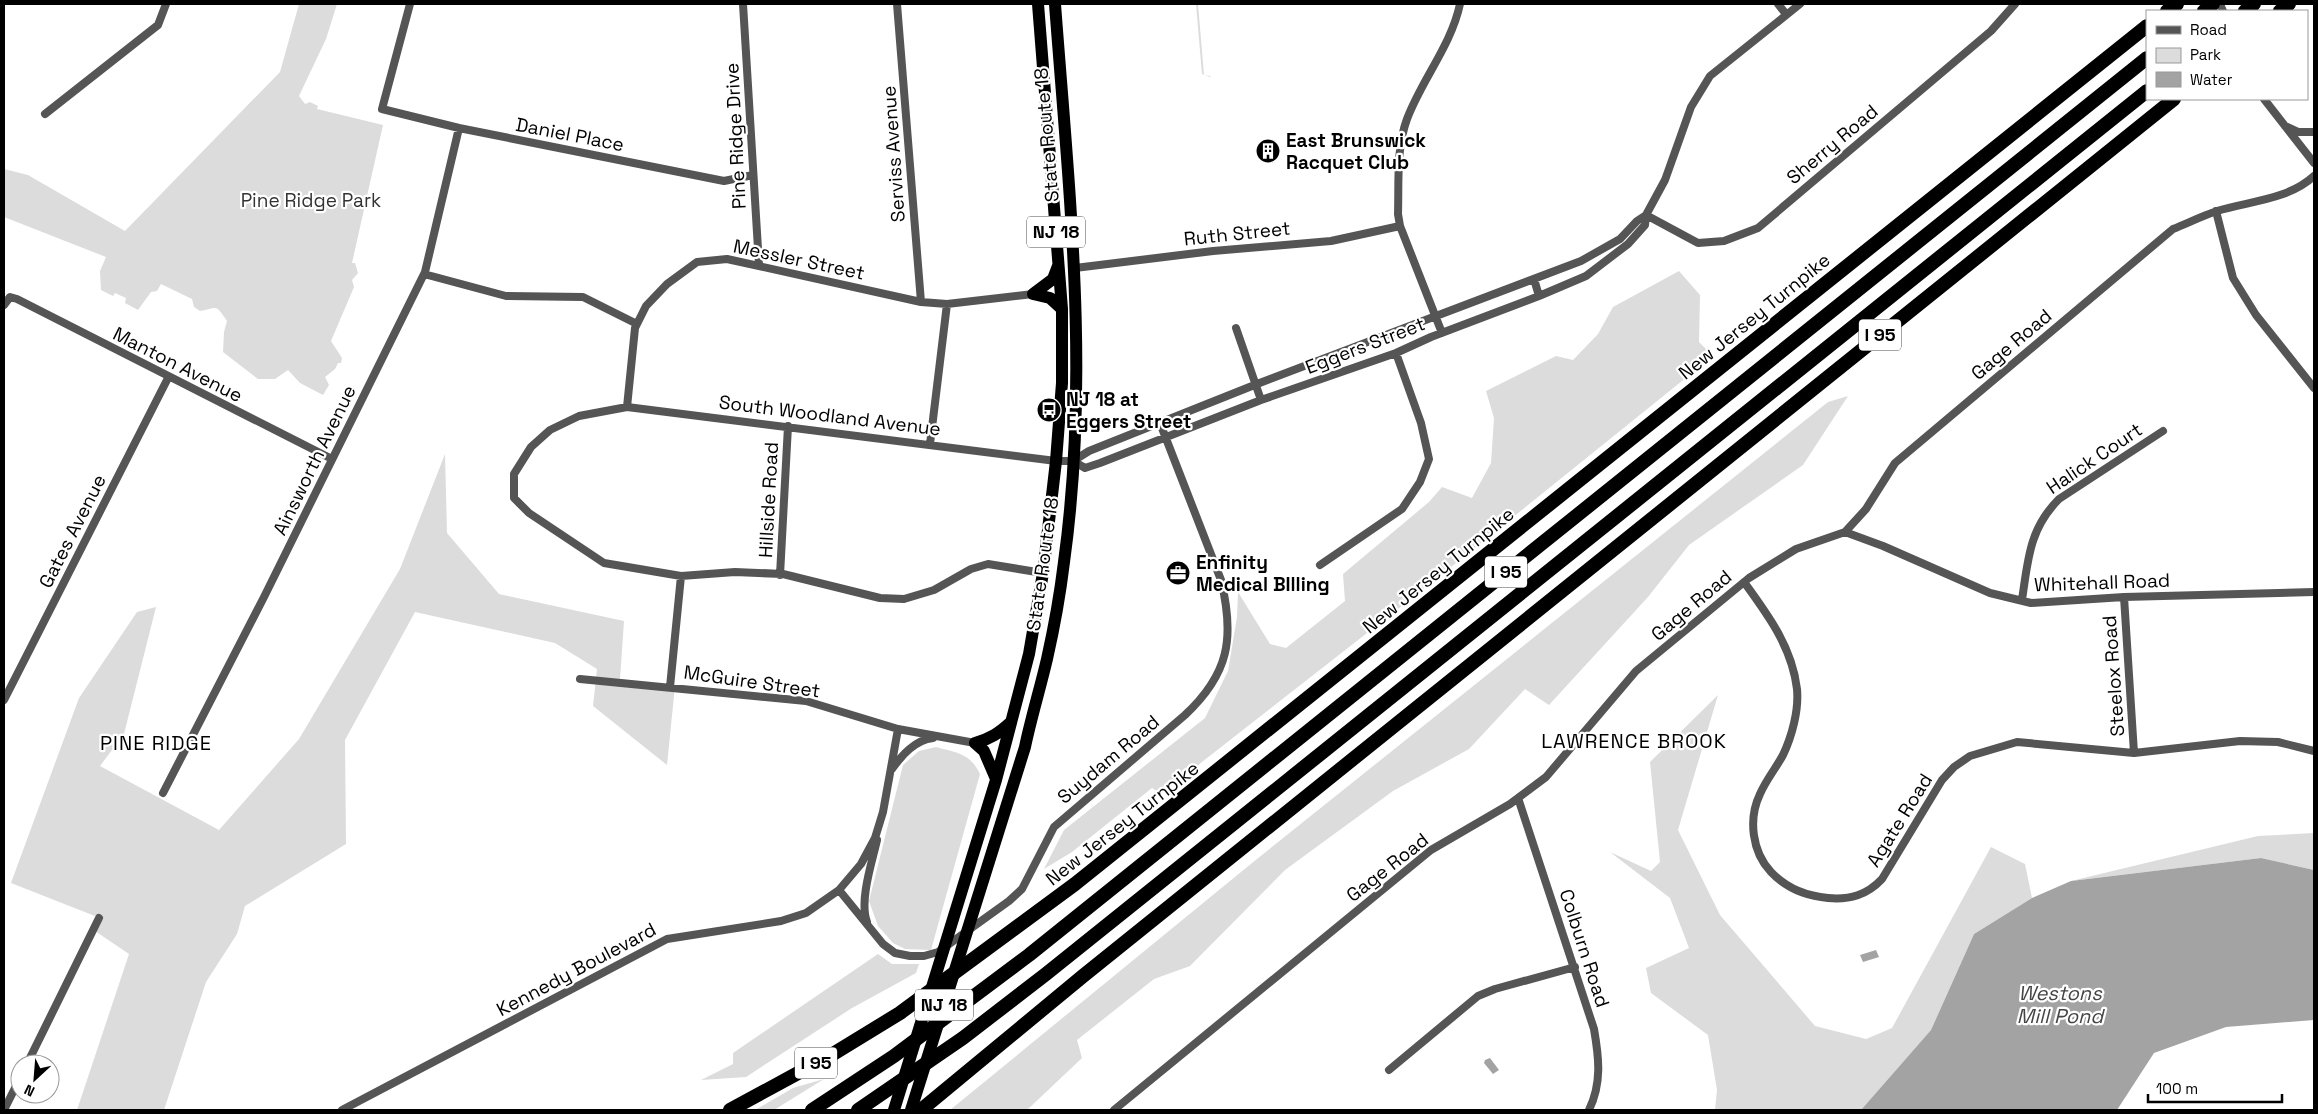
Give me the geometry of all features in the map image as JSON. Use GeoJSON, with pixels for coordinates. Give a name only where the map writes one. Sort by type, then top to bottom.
{"type":"FeatureCollection","features":[{"type":"Feature","properties":{"kind":"highway","name":"State Route 18"},"geometry":{"type":"LineString","coordinates":[[894,1110],[996,780],[1029,654],[1043,573],[1056,461],[1062,383],[1062,309],[1038,4]]}},
{"type":"Feature","properties":{"kind":"highway","name":"State Route 18"},"geometry":{"type":"LineString","coordinates":[[912,1110],[1026,748],[1033,710],[1047,659],[1064,562],[1073,461],[1077,358],[1075,268],[1055,4]]}},
{"type":"Feature","properties":{"kind":"highway","name":"New Jersey Turnpike"},"geometry":{"type":"LineString","coordinates":[[730,1110],[833,1054],[900,1013],[1076,884],[2146,27]]}},
{"type":"Feature","properties":{"kind":"highway","name":"I 95"},"geometry":{"type":"LineString","coordinates":[[812,1110],[894,1056],[1022,961],[2146,59]]}},
{"type":"Feature","properties":{"kind":"highway","name":"I 95"},"geometry":{"type":"LineString","coordinates":[[858,1110],[963,1038],[1054,968],[2146,92]]}},
{"type":"Feature","properties":{"kind":"highway","name":"I 95"},"geometry":{"type":"LineString","coordinates":[[921,1110],[1083,976],[2173,100]]}},
{"type":"Feature","properties":{"kind":"highway"},"geometry":{"type":"LineString","coordinates":[[1033,294],[1053,279],[1058,266]]}},
{"type":"Feature","properties":{"kind":"highway"},"geometry":{"type":"LineString","coordinates":[[1033,294],[1050,298],[1062,309]]}},
{"type":"Feature","properties":{"kind":"highway"},"geometry":{"type":"LineString","coordinates":[[996,780],[984,752],[975,743],[995,736],[1010,723]]}},
{"type":"Feature","properties":{"kind":"street"},"geometry":{"type":"LineString","coordinates":[[45,114],[158,26],[166,4]]}},
{"type":"Feature","properties":{"kind":"street","name":"Daniel Place"},"geometry":{"type":"LineString","coordinates":[[410,4],[382,109],[460,128],[724,182],[753,176]]}},
{"type":"Feature","properties":{"kind":"street","name":"Pine Ridge Drive"},"geometry":{"type":"LineString","coordinates":[[743,4],[759,265]]}},
{"type":"Feature","properties":{"kind":"street","name":"Serviss Avenue"},"geometry":{"type":"LineString","coordinates":[[897,4],[920,302]]}},
{"type":"Feature","properties":{"kind":"street"},"geometry":{"type":"LineString","coordinates":[[1442,333],[1400,226],[1398,214],[1400,141],[1408,117],[1456,23],[1460,4]]}},
{"type":"Feature","properties":{"kind":"street"},"geometry":{"type":"LineString","coordinates":[[1778,4],[1786,14]]}},
{"type":"Feature","properties":{"kind":"street","name":"Eggers Street"},"geometry":{"type":"LineString","coordinates":[[1056,461],[1073,461],[1085,468],[1261,400],[1396,353],[1586,276],[1609,260],[1645,225],[1646,215],[1665,180],[1691,107],[1710,76],[1800,4]]}},
{"type":"Feature","properties":{"kind":"street","name":"Sherry Road"},"geometry":{"type":"LineString","coordinates":[[1646,215],[1698,243],[1724,241],[1758,228],[1991,31],[2015,4]]}},
{"type":"Feature","properties":{"kind":"street"},"geometry":{"type":"LineString","coordinates":[[2265,100],[2314,163]]}},
{"type":"Feature","properties":{"kind":"street"},"geometry":{"type":"LineString","coordinates":[[2284,125],[2298,132],[2314,132]]}},
{"type":"Feature","properties":{"kind":"street","name":"Ainsworth Avenue"},"geometry":{"type":"LineString","coordinates":[[163,793],[424,274],[460,128]]}},
{"type":"Feature","properties":{"kind":"street","name":"Gage Road"},"geometry":{"type":"LineString","coordinates":[[1114,1110],[1123,1107],[1431,850],[1518,798],[1546,777],[1636,671],[1744,582],[1796,549],[1845,532],[1866,509],[1895,463],[2174,228],[2216,211],[2288,192],[2314,176]]}},
{"type":"Feature","properties":{"kind":"street"},"geometry":{"type":"LineString","coordinates":[[2216,211],[2234,278],[2256,315],[2314,388]]}},
{"type":"Feature","properties":{"kind":"street","name":"Eggers Street"},"geometry":{"type":"LineString","coordinates":[[1073,461],[1089,451],[1257,384],[1581,262],[1620,239],[1637,221],[1646,215]]}},
{"type":"Feature","properties":{"kind":"street","name":"Ruth Street"},"geometry":{"type":"LineString","coordinates":[[1075,268],[1213,251],[1331,241],[1400,226]]}},
{"type":"Feature","properties":{"kind":"street","name":"Messler Street"},"geometry":{"type":"LineString","coordinates":[[627,407],[637,324],[646,306],[667,284],[697,262],[727,259],[920,302],[947,304],[1033,294]]}},
{"type":"Feature","properties":{"kind":"street"},"geometry":{"type":"LineString","coordinates":[[424,274],[506,296],[582,298],[637,324]]}},
{"type":"Feature","properties":{"kind":"street"},"geometry":{"type":"LineString","coordinates":[[1534,279],[1539,296]]}},
{"type":"Feature","properties":{"kind":"street","name":"Manton Avenue"},"geometry":{"type":"LineString","coordinates":[[4,305],[10,297],[332,459]]}},
{"type":"Feature","properties":{"kind":"street"},"geometry":{"type":"LineString","coordinates":[[930,444],[947,304]]}},
{"type":"Feature","properties":{"kind":"street"},"geometry":{"type":"LineString","coordinates":[[1236,328],[1261,400]]}},
{"type":"Feature","properties":{"kind":"street"},"geometry":{"type":"LineString","coordinates":[[1320,565],[1402,509],[1420,482],[1429,459],[1421,423],[1396,353]]}},
{"type":"Feature","properties":{"kind":"street","name":"Gates Avenue"},"geometry":{"type":"LineString","coordinates":[[4,700],[168,378]]}},
{"type":"Feature","properties":{"kind":"street","name":"South Woodland Avenue"},"geometry":{"type":"LineString","coordinates":[[1043,573],[988,564],[971,569],[934,590],[904,599],[880,598],[780,575],[735,572],[681,576],[604,563],[529,514],[514,498],[514,474],[531,447],[550,430],[579,416],[627,407],[1056,461]]}},
{"type":"Feature","properties":{"kind":"street","name":"Suydam Road"},"geometry":{"type":"LineString","coordinates":[[839,890],[871,931],[895,953],[924,956],[938,952],[1010,901],[1022,888],[1054,827],[1185,716],[1200,701],[1210,687],[1219,671],[1228,637],[1226,599],[1221,580],[1160,423]]}},
{"type":"Feature","properties":{"kind":"street","name":"Hillside Road"},"geometry":{"type":"LineString","coordinates":[[780,575],[788,426]]}},
{"type":"Feature","properties":{"kind":"street","name":"Halick Court"},"geometry":{"type":"LineString","coordinates":[[2022,600],[2031,542],[2047,511],[2059,499],[2164,431]]}},
{"type":"Feature","properties":{"kind":"street","name":"Whitehall Road"},"geometry":{"type":"LineString","coordinates":[[1845,532],[1883,546],[1990,593],[2031,603],[2124,597],[2314,592]]}},
{"type":"Feature","properties":{"kind":"street"},"geometry":{"type":"LineString","coordinates":[[670,686],[681,576]]}},
{"type":"Feature","properties":{"kind":"street","name":"Agate Road"},"geometry":{"type":"LineString","coordinates":[[1744,582],[1771,619],[1784,644],[1793,667],[1797,691],[1791,735],[1759,795],[1754,812],[1752,830],[1756,848],[1768,868],[1779,880],[1794,890],[1817,897],[1836,899],[1860,896],[1873,888],[1882,879],[1942,780],[1970,756],[2017,742],[2134,752],[2240,742],[2278,742],[2314,751]]}},
{"type":"Feature","properties":{"kind":"street","name":"Steelox Road"},"geometry":{"type":"LineString","coordinates":[[2124,597],[2134,752]]}},
{"type":"Feature","properties":{"kind":"street","name":"McGuire Street"},"geometry":{"type":"LineString","coordinates":[[580,679],[670,686],[806,701],[898,729],[975,743]]}},
{"type":"Feature","properties":{"kind":"street","name":"Kennedy Boulevard"},"geometry":{"type":"LineString","coordinates":[[342,1110],[667,939],[781,920],[806,913],[839,890],[862,864],[875,838],[883,812],[898,729]]}},
{"type":"Feature","properties":{"kind":"street"},"geometry":{"type":"LineString","coordinates":[[890,773],[899,758],[914,745],[924,739],[940,737]]}},
{"type":"Feature","properties":{"kind":"street","name":"Colburn Road"},"geometry":{"type":"LineString","coordinates":[[1518,798],[1594,1029],[1600,1061],[1599,1084],[1589,1110]]}},
{"type":"Feature","properties":{"kind":"street"},"geometry":{"type":"LineString","coordinates":[[871,931],[865,915],[865,898],[883,812]]}},
{"type":"Feature","properties":{"kind":"street"},"geometry":{"type":"LineString","coordinates":[[32,1054],[99,918]]}},
{"type":"Feature","properties":{"kind":"street"},"geometry":{"type":"LineString","coordinates":[[1389,1070],[1478,996],[1495,989],[1575,967]]}},
{"type":"Feature","properties":{"kind":"street"},"geometry":{"type":"LineString","coordinates":[[4,1110],[10,1098]]}},
{"type":"Feature","properties":{"kind":"green space","name":"Pine Ridge Park"},"geometry":{"type":"Polygon","coordinates":[[[299,4],[337,4],[326,39],[299,96],[305,104],[310,102],[318,106],[317,109],[383,125],[352,263],[355,263],[358,273],[352,280],[354,287],[331,341],[342,358],[341,363],[338,363],[335,369],[325,377],[329,385],[323,395],[300,383],[288,370],[275,379],[258,379],[223,352],[224,332],[227,321],[218,309],[213,308],[200,311],[194,307],[192,299],[161,284],[157,291],[151,292],[138,310],[125,303],[126,298],[115,293],[113,296],[101,290],[100,271],[106,257],[4,217],[4,169],[28,175],[125,231],[280,72],[299,4]]]}},
{"type":"Feature","properties":{"kind":"green space"},"geometry":{"type":"Polygon","coordinates":[[[1196,4],[1198,4],[1204,75],[1202,74],[1196,4]]]}},
{"type":"Feature","properties":{"kind":"green space"},"geometry":{"type":"Polygon","coordinates":[[[1679,271],[1700,295],[1699,342],[1713,356],[1435,580],[1161,794],[1152,788],[1072,852],[1044,869],[1064,830],[1205,718],[1228,671],[1237,617],[1238,592],[1270,644],[1286,648],[1345,601],[1343,574],[1429,502],[1442,487],[1472,498],[1491,463],[1494,418],[1486,391],[1556,356],[1573,360],[1598,334],[1613,307],[1679,271]]]}},
{"type":"Feature","properties":{"kind":"green space"},"geometry":{"type":"Polygon","coordinates":[[[1848,396],[1803,465],[1689,545],[1648,597],[1549,705],[1525,689],[1469,749],[1393,791],[1285,870],[1190,966],[1154,979],[1077,1040],[1082,1058],[1027,1110],[950,1110],[1252,863],[1828,402],[1848,396]]]}},
{"type":"Feature","properties":{"kind":"green space"},"geometry":{"type":"Polygon","coordinates":[[[445,454],[447,533],[499,594],[624,621],[620,679],[675,686],[667,765],[593,706],[597,669],[555,643],[415,612],[345,740],[346,844],[245,906],[237,934],[206,982],[164,1110],[77,1110],[129,954],[95,931],[100,918],[11,883],[79,698],[137,612],[156,607],[124,734],[100,766],[219,830],[299,739],[400,569],[445,454]]]}},
{"type":"Feature","properties":{"kind":"green space"},"geometry":{"type":"Polygon","coordinates":[[[1718,695],[1678,830],[1720,915],[1815,1026],[1866,1039],[1892,1028],[1991,847],[2025,864],[2032,898],[1974,934],[1931,1030],[1861,1110],[1715,1110],[1717,1090],[1708,1035],[1651,993],[1646,968],[1689,948],[1670,898],[1610,852],[1651,871],[1660,862],[1650,762],[1718,695]]]}},
{"type":"Feature","properties":{"kind":"green space"},"geometry":{"type":"Polygon","coordinates":[[[936,747],[967,758],[980,774],[931,950],[905,949],[893,943],[878,926],[869,901],[903,765],[919,751],[936,747]]]}},
{"type":"Feature","properties":{"kind":"green space"},"geometry":{"type":"Polygon","coordinates":[[[2314,833],[2314,870],[2261,858],[2071,881],[2258,836],[2314,833]]]}},
{"type":"Feature","properties":{"kind":"green space"},"geometry":{"type":"Polygon","coordinates":[[[878,954],[892,964],[919,964],[916,973],[852,1008],[746,1077],[701,1080],[733,1064],[733,1053],[878,954]]]}},
{"type":"Feature","properties":{"kind":"green space"},"geometry":{"type":"Polygon","coordinates":[[[824,1079],[774,1110],[755,1110],[793,1088],[824,1079]]]}},
{"type":"Feature","properties":{"kind":"water","name":"Westons Mill Pond"},"geometry":{"type":"Polygon","coordinates":[[[2261,858],[2314,870],[2314,1020],[2226,1027],[2154,1053],[2117,1110],[1861,1110],[1931,1030],[1974,934],[2032,898],[2071,881],[2261,858]]]}},
{"type":"Feature","properties":{"kind":"water"},"geometry":{"type":"Polygon","coordinates":[[[1876,950],[1879,957],[1863,962],[1860,955],[1876,950]]]}},
{"type":"Feature","properties":{"kind":"water"},"geometry":{"type":"Polygon","coordinates":[[[1490,1058],[1499,1070],[1493,1074],[1484,1063],[1485,1060],[1490,1058]]]}},
{"type":"Feature","properties":{"kind":"place","name":"East Brunswick Racquet Club"},"geometry":{"type":"Point","coordinates":[1268,151]}},
{"type":"Feature","properties":{"kind":"place","name":"NJ 18 at Eggers Street"},"geometry":{"type":"Point","coordinates":[1049,410]}},
{"type":"Feature","properties":{"kind":"place","name":"Enfinity Medical BIlling"},"geometry":{"type":"Point","coordinates":[1178,573]}},
{"type":"Feature","properties":{"kind":"district","name":"LAWRENCE BROOK"},"geometry":{"type":"Point","coordinates":[1634,741]}},
{"type":"Feature","properties":{"kind":"district","name":"PINE RIDGE"},"geometry":{"type":"Point","coordinates":[156,743]}}]}
